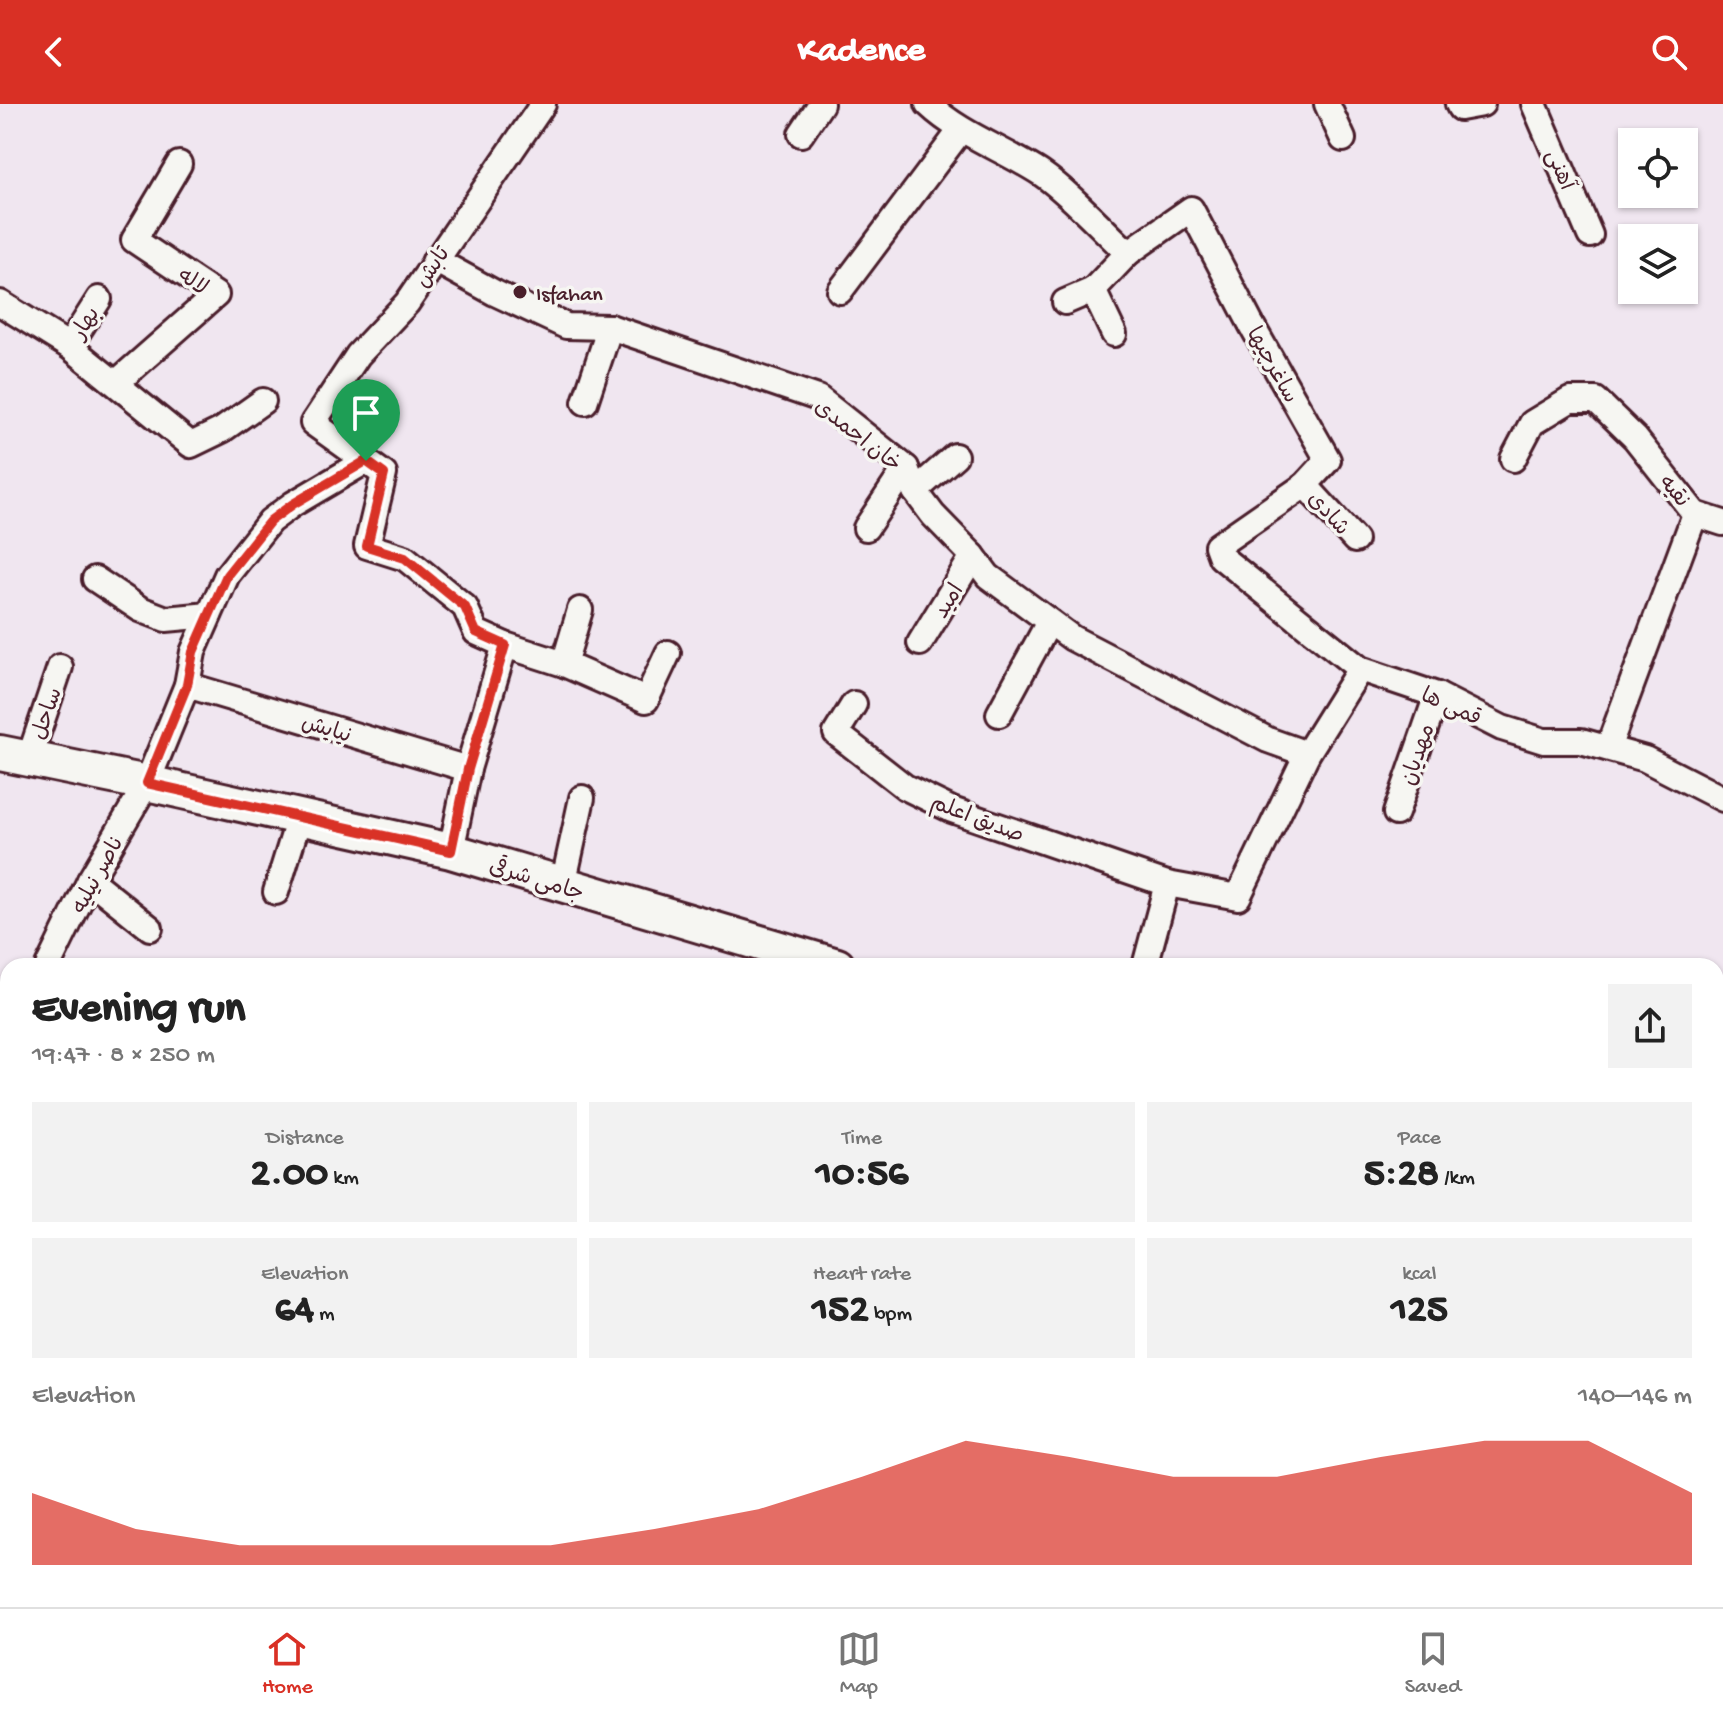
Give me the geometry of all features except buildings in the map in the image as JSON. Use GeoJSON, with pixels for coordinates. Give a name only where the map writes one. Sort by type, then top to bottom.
{"type":"FeatureCollection","features":[{"type":"Feature","properties":{"kind":"street","name":"تابش"},"geometry":{"type":"LineString","coordinates":[[366,461],[313,423],[358,355],[407,303],[543,104]]}},
{"type":"Feature","properties":{"kind":"street"},"geometry":{"type":"LineString","coordinates":[[801,134],[821,104]]}},
{"type":"Feature","properties":{"kind":"street"},"geometry":{"type":"LineString","coordinates":[[928,104],[960,131],[978,137],[1044,176],[1128,253]]}},
{"type":"Feature","properties":{"kind":"street"},"geometry":{"type":"LineString","coordinates":[[1327,104],[1343,139]]}},
{"type":"Feature","properties":{"kind":"street"},"geometry":{"type":"LineString","coordinates":[[1458,104],[1460,108],[1482,104]]}},
{"type":"Feature","properties":{"kind":"street","name":"آهنی"},"geometry":{"type":"LineString","coordinates":[[1534,104],[1590,235]]}},
{"type":"Feature","properties":{"kind":"street"},"geometry":{"type":"LineString","coordinates":[[840,291],[960,131]]}},
{"type":"Feature","properties":{"kind":"street","name":"لاله"},"geometry":{"type":"LineString","coordinates":[[116,383],[216,295],[134,240],[179,164]]}},
{"type":"Feature","properties":{"kind":"street","name":"ساغرچیها"},"geometry":{"type":"LineString","coordinates":[[1065,302],[1093,290],[1128,253],[1191,209],[1251,324],[1328,460],[1305,485],[1217,546]]}},
{"type":"Feature","properties":{"kind":"street","name":"خان احمدی"},"geometry":{"type":"LineString","coordinates":[[435,260],[495,293],[566,326],[610,327],[818,398],[906,468],[915,491],[933,515],[988,576],[1049,622],[1072,638],[1268,740],[1307,754]]}},
{"type":"Feature","properties":{"kind":"street"},"geometry":{"type":"LineString","coordinates":[[1093,290],[1114,334]]}},
{"type":"Feature","properties":{"kind":"street","name":"بهار"},"geometry":{"type":"LineString","coordinates":[[69,346],[99,299]]}},
{"type":"Feature","properties":{"kind":"street"},"geometry":{"type":"LineString","coordinates":[[0,303],[69,346],[191,445],[222,430],[263,401]]}},
{"type":"Feature","properties":{"kind":"street"},"geometry":{"type":"LineString","coordinates":[[585,402],[610,327]]}},
{"type":"Feature","properties":{"kind":"street","name":"نقیه"},"geometry":{"type":"LineString","coordinates":[[1513,459],[1532,423],[1570,400],[1596,400],[1635,438],[1695,514],[1608,748]]}},
{"type":"Feature","properties":{"kind":"street"},"geometry":{"type":"LineString","coordinates":[[915,491],[955,456]]}},
{"type":"Feature","properties":{"kind":"street"},"geometry":{"type":"LineString","coordinates":[[366,461],[384,474],[367,546],[405,558],[465,607],[476,632],[564,664],[646,700],[668,653]]}},
{"type":"Feature","properties":{"kind":"street","name":"ناصر نیلیه"},"geometry":{"type":"LineString","coordinates":[[52,958],[90,880],[147,783],[187,685],[193,652],[227,575],[270,521],[366,461]]}},
{"type":"Feature","properties":{"kind":"street"},"geometry":{"type":"LineString","coordinates":[[866,528],[906,468]]}},
{"type":"Feature","properties":{"kind":"street","name":"شادی"},"geometry":{"type":"LineString","coordinates":[[1305,485],[1355,540]]}},
{"type":"Feature","properties":{"kind":"street"},"geometry":{"type":"LineString","coordinates":[[1695,514],[1723,523]]}},
{"type":"Feature","properties":{"kind":"street","name":"قمی ها"},"geometry":{"type":"LineString","coordinates":[[1217,546],[1221,557],[1360,669],[1437,695],[1502,728],[1544,741],[1581,741],[1645,759],[1723,799]]}},
{"type":"Feature","properties":{"kind":"street","name":"امید"},"geometry":{"type":"LineString","coordinates":[[920,643],[973,556]]}},
{"type":"Feature","properties":{"kind":"street"},"geometry":{"type":"LineString","coordinates":[[95,579],[140,609],[166,619],[209,615]]}},
{"type":"Feature","properties":{"kind":"street"},"geometry":{"type":"LineString","coordinates":[[564,664],[580,610]]}},
{"type":"Feature","properties":{"kind":"street"},"geometry":{"type":"LineString","coordinates":[[999,714],[1049,622]]}},
{"type":"Feature","properties":{"kind":"street"},"geometry":{"type":"LineString","coordinates":[[451,851],[468,769],[505,645]]}},
{"type":"Feature","properties":{"kind":"street","name":"ساحل"},"geometry":{"type":"LineString","coordinates":[[15,756],[60,667]]}},
{"type":"Feature","properties":{"kind":"street","name":"صدیق اعلم"},"geometry":{"type":"LineString","coordinates":[[854,704],[836,733],[905,787],[952,810],[1167,884],[1238,897],[1307,754],[1360,669]]}},
{"type":"Feature","properties":{"kind":"street","name":"نیایش"},"geometry":{"type":"LineString","coordinates":[[187,685],[468,769]]}},
{"type":"Feature","properties":{"kind":"street","name":"مهدیان"},"geometry":{"type":"LineString","coordinates":[[1396,813],[1437,695]]}},
{"type":"Feature","properties":{"kind":"street","name":"جامی شرقی"},"geometry":{"type":"LineString","coordinates":[[15,756],[451,851],[810,958]]}},
{"type":"Feature","properties":{"kind":"street"},"geometry":{"type":"LineString","coordinates":[[563,885],[582,798]]}},
{"type":"Feature","properties":{"kind":"street"},"geometry":{"type":"LineString","coordinates":[[276,892],[299,818]]}},
{"type":"Feature","properties":{"kind":"street"},"geometry":{"type":"LineString","coordinates":[[90,880],[150,928]]}},
{"type":"Feature","properties":{"kind":"street"},"geometry":{"type":"LineString","coordinates":[[1147,958],[1167,884]]}},
{"type":"Feature","properties":{"kind":"place","name":"Isfahan"},"geometry":{"type":"Point","coordinates":[520,292]}},
{"type":"Feature","properties":{"kind":"route"},"geometry":{"type":"LineString","coordinates":[[366,461],[384,474],[367,546],[405,558],[465,607],[476,632],[505,645],[468,769],[451,851],[147,783],[187,685],[193,652],[227,575],[270,521],[366,461]]}}]}
